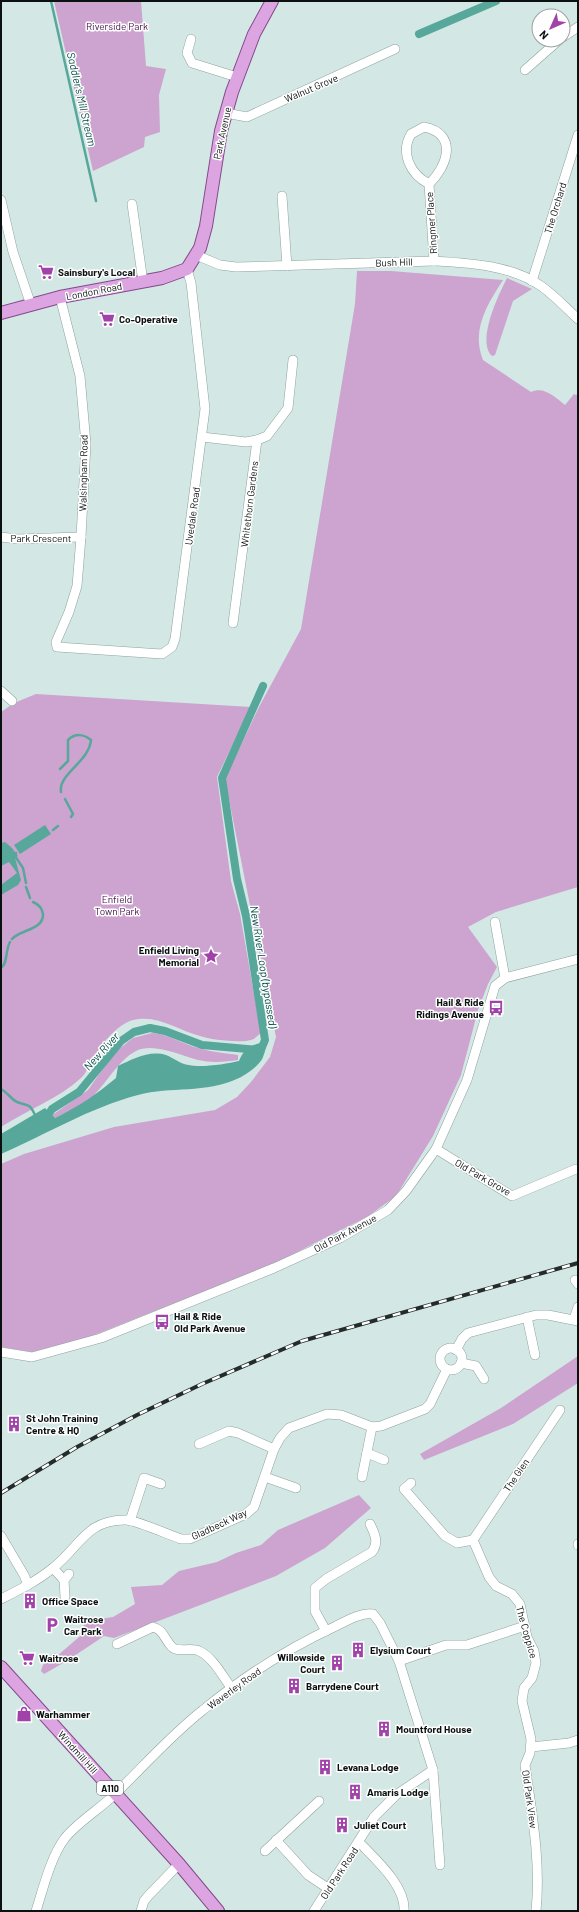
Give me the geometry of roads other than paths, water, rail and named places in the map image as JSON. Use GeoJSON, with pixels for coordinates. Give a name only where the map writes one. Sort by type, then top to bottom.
{"type":"FeatureCollection","features":[{"type":"Feature","properties":{"kind":"main road","name":"Park Avenue"},"geometry":{"type":"LineString","coordinates":[[187,269],[196,255],[208,219],[216,157],[226,113],[237,77],[254,34],[272,1]]}},
{"type":"Feature","properties":{"kind":"main road","name":"London Road"},"geometry":{"type":"LineString","coordinates":[[1,313],[60,298],[162,278],[187,269]]}},
{"type":"Feature","properties":{"kind":"main road","name":"Windmill Hill"},"geometry":{"type":"LineString","coordinates":[[2,1671],[179,1864],[218,1911]]}},
{"type":"Feature","properties":{"kind":"street"},"geometry":{"type":"LineString","coordinates":[[191,39],[187,53],[192,63],[237,77]]}},
{"type":"Feature","properties":{"kind":"street"},"geometry":{"type":"LineString","coordinates":[[525,70],[550,48]]}},
{"type":"Feature","properties":{"kind":"street","name":"Walnut Grove"},"geometry":{"type":"LineString","coordinates":[[226,113],[247,117],[395,49]]}},
{"type":"Feature","properties":{"kind":"street","name":"Ringmer Place"},"geometry":{"type":"LineString","coordinates":[[429,184],[421,180],[411,167],[407,156],[406,147],[410,134],[424,127],[439,132],[445,141],[446,148],[444,165],[429,184],[434,261]]}},
{"type":"Feature","properties":{"kind":"street","name":"The Orchard"},"geometry":{"type":"LineString","coordinates":[[532,281],[578,134]]}},
{"type":"Feature","properties":{"kind":"street"},"geometry":{"type":"LineString","coordinates":[[282,196],[287,266]]}},
{"type":"Feature","properties":{"kind":"street"},"geometry":{"type":"LineString","coordinates":[[1,200],[14,252],[31,305]]}},
{"type":"Feature","properties":{"kind":"street"},"geometry":{"type":"LineString","coordinates":[[132,204],[143,282]]}},
{"type":"Feature","properties":{"kind":"street","name":"Bush Hill"},"geometry":{"type":"LineString","coordinates":[[196,255],[212,262],[228,266],[287,266],[434,261],[466,263],[499,269],[532,281],[542,286],[578,319]]}},
{"type":"Feature","properties":{"kind":"street","name":"Uvedale Road"},"geometry":{"type":"LineString","coordinates":[[57,647],[162,654],[172,647],[202,437],[205,399],[192,283],[187,269]]}},
{"type":"Feature","properties":{"kind":"street","name":"Walsingham Road"},"geometry":{"type":"LineString","coordinates":[[57,647],[56,642],[69,612],[77,586],[86,444],[80,384],[60,298]]}},
{"type":"Feature","properties":{"kind":"street"},"geometry":{"type":"LineString","coordinates":[[202,437],[246,442],[267,436],[288,408],[293,360]]}},
{"type":"Feature","properties":{"kind":"street","name":"Whitethorn Gardens"},"geometry":{"type":"LineString","coordinates":[[233,623],[257,440]]}},
{"type":"Feature","properties":{"kind":"street","name":"Park Crescent"},"geometry":{"type":"LineString","coordinates":[[1,537],[16,539],[81,537]]}},
{"type":"Feature","properties":{"kind":"street"},"geometry":{"type":"LineString","coordinates":[[1,691],[12,700]]}},
{"type":"Feature","properties":{"kind":"street"},"geometry":{"type":"LineString","coordinates":[[495,922],[505,978],[578,959]]}},
{"type":"Feature","properties":{"kind":"street","name":"Old Park Avenue"},"geometry":{"type":"LineString","coordinates":[[1,1352],[32,1358],[101,1338],[274,1268],[340,1238],[388,1210],[406,1191],[436,1149],[467,1080],[495,986],[505,978]]}},
{"type":"Feature","properties":{"kind":"street","name":"Old Park Grove"},"geometry":{"type":"LineString","coordinates":[[436,1149],[512,1196],[576,1169]]}},
{"type":"Feature","properties":{"kind":"street"},"geometry":{"type":"LineString","coordinates":[[456,1350],[468,1334],[536,1315],[548,1315],[576,1320],[578,1307]]}},
{"type":"Feature","properties":{"kind":"street"},"geometry":{"type":"LineString","coordinates":[[527,1318],[535,1355]]}},
{"type":"Feature","properties":{"kind":"street"},"geometry":{"type":"LineString","coordinates":[[449,1349],[456,1350],[461,1355],[461,1363],[456,1369],[447,1368],[441,1361],[442,1353],[449,1349]]}},
{"type":"Feature","properties":{"kind":"street"},"geometry":{"type":"LineString","coordinates":[[461,1363],[476,1366],[484,1379]]}},
{"type":"Feature","properties":{"kind":"street"},"geometry":{"type":"LineString","coordinates":[[362,1477],[372,1427],[381,1426],[425,1409],[430,1404],[447,1368]]}},
{"type":"Feature","properties":{"kind":"street","name":"The Glen"},"geometry":{"type":"LineString","coordinates":[[473,1540],[560,1410]]}},
{"type":"Feature","properties":{"kind":"street","name":"Gladbeck Way"},"geometry":{"type":"LineString","coordinates":[[1,1599],[28,1585],[53,1568],[63,1560],[86,1533],[110,1522],[130,1521],[181,1539],[190,1539],[246,1514],[254,1507],[274,1449],[280,1438],[289,1428],[327,1414],[341,1416],[372,1427]]}},
{"type":"Feature","properties":{"kind":"street"},"geometry":{"type":"LineString","coordinates":[[199,1444],[229,1431],[238,1433],[274,1449]]}},
{"type":"Feature","properties":{"kind":"street"},"geometry":{"type":"LineString","coordinates":[[367,1453],[384,1460]]}},
{"type":"Feature","properties":{"kind":"street"},"geometry":{"type":"LineString","coordinates":[[265,1477],[296,1488]]}},
{"type":"Feature","properties":{"kind":"street"},"geometry":{"type":"LineString","coordinates":[[130,1521],[144,1478],[161,1484]]}},
{"type":"Feature","properties":{"kind":"street"},"geometry":{"type":"LineString","coordinates":[[396,1495],[411,1482]]}},
{"type":"Feature","properties":{"kind":"street"},"geometry":{"type":"LineString","coordinates":[[404,1489],[445,1536],[457,1543],[473,1540]]}},
{"type":"Feature","properties":{"kind":"street"},"geometry":{"type":"LineString","coordinates":[[326,1631],[315,1611],[315,1588],[326,1579],[372,1552],[376,1546],[375,1534],[370,1524]]}},
{"type":"Feature","properties":{"kind":"street"},"geometry":{"type":"LineString","coordinates":[[1,1536],[24,1575],[28,1585]]}},
{"type":"Feature","properties":{"kind":"street","name":"The Coppice"},"geometry":{"type":"LineString","coordinates":[[473,1540],[489,1576],[496,1586],[512,1594],[520,1604],[525,1626],[534,1651],[536,1663],[532,1678],[524,1688]]}},
{"type":"Feature","properties":{"kind":"street"},"geometry":{"type":"LineString","coordinates":[[53,1568],[67,1577],[65,1597]]}},
{"type":"Feature","properties":{"kind":"street","name":"Waverley Road"},"geometry":{"type":"LineString","coordinates":[[36,1911],[50,1867],[65,1838],[115,1794],[149,1758],[188,1723],[266,1665],[326,1631],[365,1613],[373,1614],[380,1623],[399,1662]]}},
{"type":"Feature","properties":{"kind":"street"},"geometry":{"type":"LineString","coordinates":[[440,1865],[432,1770],[399,1662],[446,1645],[467,1645],[525,1626]]}},
{"type":"Feature","properties":{"kind":"street"},"geometry":{"type":"LineString","coordinates":[[116,1644],[153,1627],[159,1628],[172,1647],[177,1649],[199,1651],[205,1655],[232,1689]]}},
{"type":"Feature","properties":{"kind":"street","name":"Old Park View"},"geometry":{"type":"LineString","coordinates":[[524,1688],[522,1701],[531,1747],[525,1765],[537,1850],[538,1894],[536,1911]]}},
{"type":"Feature","properties":{"kind":"street"},"geometry":{"type":"LineString","coordinates":[[531,1747],[569,1743],[578,1740]]}},
{"type":"Feature","properties":{"kind":"street","name":"Old Park Road"},"geometry":{"type":"LineString","coordinates":[[314,1911],[374,1817],[396,1795],[432,1770]]}},
{"type":"Feature","properties":{"kind":"street"},"geometry":{"type":"LineString","coordinates":[[265,1851],[319,1801]]}},
{"type":"Feature","properties":{"kind":"street"},"geometry":{"type":"LineString","coordinates":[[276,1840],[308,1875],[329,1889]]}},
{"type":"Feature","properties":{"kind":"street"},"geometry":{"type":"LineString","coordinates":[[358,1842],[383,1868],[400,1891],[405,1903],[404,1911]]}},
{"type":"Feature","properties":{"kind":"street"},"geometry":{"type":"LineString","coordinates":[[142,1911],[144,1901],[179,1864]]}},
{"type":"Feature","properties":{"kind":"waterway","name":"Saddler's Mill Stream"},"geometry":{"type":"LineString","coordinates":[[51,1],[96,201]]}},
{"type":"Feature","properties":{"kind":"waterway","name":"New River"},"geometry":{"type":"LineString","coordinates":[[419,34],[496,1]]}},
{"type":"Feature","properties":{"kind":"waterway","name":"New River Loop (bypassed)"},"geometry":{"type":"LineString","coordinates":[[260,1052],[265,1040],[246,916],[237,879],[222,778],[263,686]]}},
{"type":"Feature","properties":{"kind":"waterway"},"geometry":{"type":"LineString","coordinates":[[60,769],[68,761],[68,740],[77,735],[85,736],[91,740],[85,755],[64,779],[61,786],[61,792]]}},
{"type":"Feature","properties":{"kind":"waterway"},"geometry":{"type":"LineString","coordinates":[[65,799],[73,814],[71,817]]}},
{"type":"Feature","properties":{"kind":"waterway"},"geometry":{"type":"LineString","coordinates":[[53,830],[58,826]]}},
{"type":"Feature","properties":{"kind":"waterway"},"geometry":{"type":"LineString","coordinates":[[16,853],[15,856],[23,868],[26,883]]}},
{"type":"Feature","properties":{"kind":"waterway"},"geometry":{"type":"LineString","coordinates":[[26,887],[30,898]]}},
{"type":"Feature","properties":{"kind":"waterway"},"geometry":{"type":"LineString","coordinates":[[12,939],[40,923],[43,914],[42,910],[33,902]]}},
{"type":"Feature","properties":{"kind":"waterway"},"geometry":{"type":"LineString","coordinates":[[1,968],[5,963],[7,949],[10,942]]}},
{"type":"Feature","properties":{"kind":"waterway","name":"New River"},"geometry":{"type":"LineString","coordinates":[[44,1121],[52,1109],[79,1092],[121,1041],[134,1032],[150,1028],[165,1031],[202,1045],[258,1050]]}},
{"type":"Feature","properties":{"kind":"waterway"},"geometry":{"type":"LineString","coordinates":[[1,1089],[15,1101],[30,1107],[36,1117]]}},
{"type":"Feature","properties":{"kind":"railway"},"geometry":{"type":"LineString","coordinates":[[1,1493],[77,1447],[137,1415],[202,1384],[302,1341],[578,1263]]}},
{"type":"Feature","properties":{"kind":"place","name":"Sainsbury's Local"},"geometry":{"type":"Point","coordinates":[46,272]}},
{"type":"Feature","properties":{"kind":"place","name":"Co-Operative"},"geometry":{"type":"Point","coordinates":[107,319]}},
{"type":"Feature","properties":{"kind":"place","name":"Enfield Living Memorial"},"geometry":{"type":"Point","coordinates":[211,956]}},
{"type":"Feature","properties":{"kind":"place","name":"Hail & Ride Ridings Avenue"},"geometry":{"type":"Point","coordinates":[496,1008]}},
{"type":"Feature","properties":{"kind":"place","name":"Hail & Ride Old Park Avenue"},"geometry":{"type":"Point","coordinates":[162,1322]}},
{"type":"Feature","properties":{"kind":"place","name":"St John Training Centre & HQ"},"geometry":{"type":"Point","coordinates":[14,1424]}},
{"type":"Feature","properties":{"kind":"place","name":"Office Space"},"geometry":{"type":"Point","coordinates":[30,1601]}},
{"type":"Feature","properties":{"kind":"place","name":"Waitrose Car Park"},"geometry":{"type":"Point","coordinates":[52,1625]}},
{"type":"Feature","properties":{"kind":"place","name":"Elysium Court"},"geometry":{"type":"Point","coordinates":[358,1650]}},
{"type":"Feature","properties":{"kind":"place","name":"Waitrose"},"geometry":{"type":"Point","coordinates":[27,1658]}},
{"type":"Feature","properties":{"kind":"place","name":"Willowside Court"},"geometry":{"type":"Point","coordinates":[337,1663]}},
{"type":"Feature","properties":{"kind":"place","name":"Barrydene Court"},"geometry":{"type":"Point","coordinates":[294,1686]}},
{"type":"Feature","properties":{"kind":"place","name":"Warhammer"},"geometry":{"type":"Point","coordinates":[24,1714]}},
{"type":"Feature","properties":{"kind":"place","name":"Mountford House"},"geometry":{"type":"Point","coordinates":[384,1729]}},
{"type":"Feature","properties":{"kind":"place","name":"Levana Lodge"},"geometry":{"type":"Point","coordinates":[325,1767]}},
{"type":"Feature","properties":{"kind":"place","name":"Amaris Lodge"},"geometry":{"type":"Point","coordinates":[355,1792]}},
{"type":"Feature","properties":{"kind":"place","name":"Juliet Court"},"geometry":{"type":"Point","coordinates":[342,1825]}},
{"type":"Feature","properties":{"kind":"park label","name":"Riverside Park"},"geometry":{"type":"Point","coordinates":[117,26]}},
{"type":"Feature","properties":{"kind":"park label","name":"Enfield Town Park"},"geometry":{"type":"Point","coordinates":[117,904]}}]}
